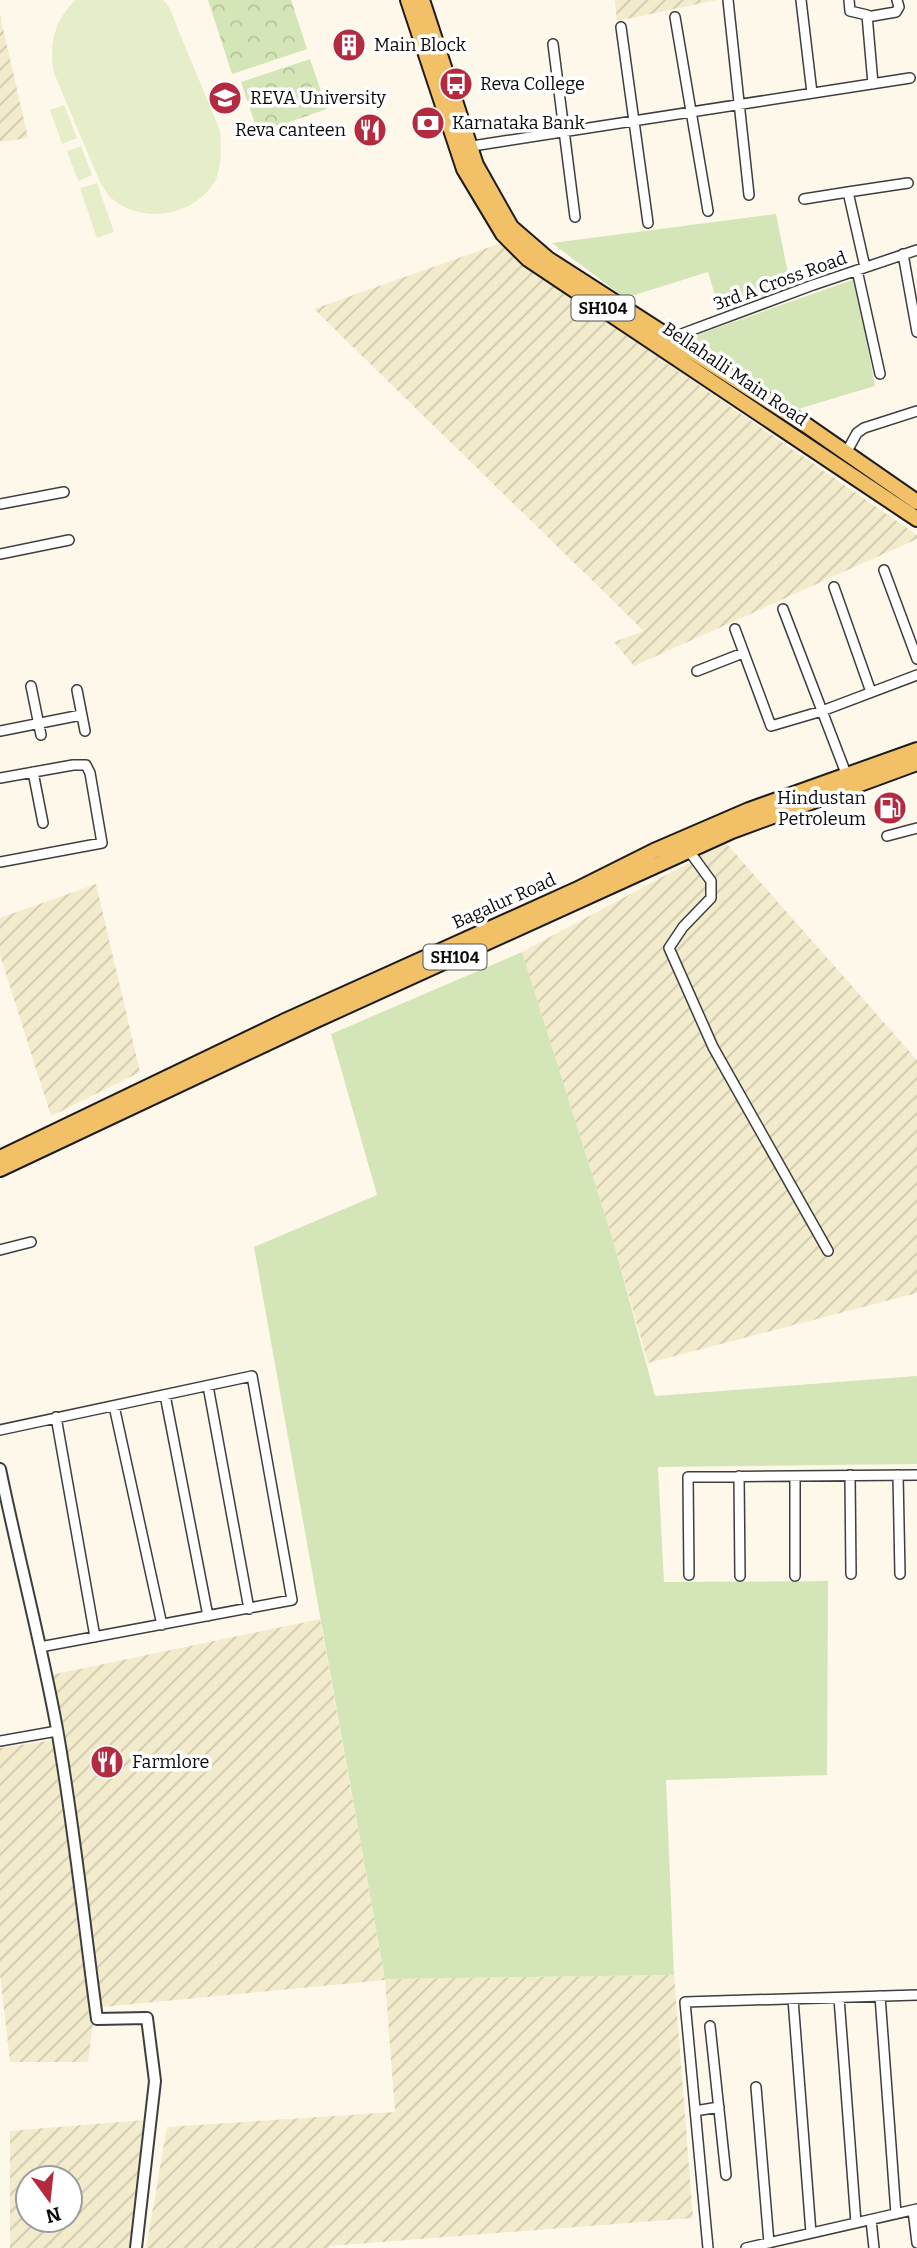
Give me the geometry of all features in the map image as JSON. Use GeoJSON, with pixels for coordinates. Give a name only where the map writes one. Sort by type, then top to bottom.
{"type":"FeatureCollection","features":[{"type":"Feature","properties":{"kind":"main road","name":"Bellahalli Main Road"},"geometry":{"type":"LineString","coordinates":[[408,0],[464,148],[476,164],[511,227],[548,259],[917,502]]}},
{"type":"Feature","properties":{"kind":"main road","name":"Bellahalli Main Road"},"geometry":{"type":"LineString","coordinates":[[422,0],[464,148],[464,169],[503,234],[528,258],[917,519]]}},
{"type":"Feature","properties":{"kind":"main road","name":"Bagalur Road"},"geometry":{"type":"LineString","coordinates":[[0,1158],[285,1028],[678,841],[748,810],[917,750]]}},
{"type":"Feature","properties":{"kind":"main road","name":"Bagalur Road"},"geometry":{"type":"LineString","coordinates":[[0,1169],[285,1028],[732,831],[917,764]]}},
{"type":"Feature","properties":{"kind":"street"},"geometry":{"type":"LineString","coordinates":[[728,0],[749,194]]}},
{"type":"Feature","properties":{"kind":"street"},"geometry":{"type":"LineString","coordinates":[[801,0],[812,93]]}},
{"type":"Feature","properties":{"kind":"street"},"geometry":{"type":"LineString","coordinates":[[849,0],[850,11],[867,17],[896,12],[899,7],[897,0]]}},
{"type":"Feature","properties":{"kind":"street"},"geometry":{"type":"LineString","coordinates":[[675,17],[708,211]]}},
{"type":"Feature","properties":{"kind":"street"},"geometry":{"type":"LineString","coordinates":[[867,17],[873,84]]}},
{"type":"Feature","properties":{"kind":"street"},"geometry":{"type":"LineString","coordinates":[[621,27],[648,223]]}},
{"type":"Feature","properties":{"kind":"street"},"geometry":{"type":"LineString","coordinates":[[553,44],[575,218]]}},
{"type":"Feature","properties":{"kind":"street"},"geometry":{"type":"LineString","coordinates":[[464,148],[910,78]]}},
{"type":"Feature","properties":{"kind":"street"},"geometry":{"type":"LineString","coordinates":[[804,199],[908,183]]}},
{"type":"Feature","properties":{"kind":"street"},"geometry":{"type":"LineString","coordinates":[[848,192],[880,374]]}},
{"type":"Feature","properties":{"kind":"street","name":"3rd A Cross Road"},"geometry":{"type":"LineString","coordinates":[[655,343],[917,250]]}},
{"type":"Feature","properties":{"kind":"street"},"geometry":{"type":"LineString","coordinates":[[903,254],[917,332]]}},
{"type":"Feature","properties":{"kind":"street"},"geometry":{"type":"LineString","coordinates":[[846,453],[857,433],[864,428],[917,411]]}},
{"type":"Feature","properties":{"kind":"street"},"geometry":{"type":"LineString","coordinates":[[0,504],[64,492]]}},
{"type":"Feature","properties":{"kind":"street"},"geometry":{"type":"LineString","coordinates":[[0,554],[69,540]]}},
{"type":"Feature","properties":{"kind":"street"},"geometry":{"type":"LineString","coordinates":[[884,570],[917,659]]}},
{"type":"Feature","properties":{"kind":"street"},"geometry":{"type":"LineString","coordinates":[[834,587],[871,692]]}},
{"type":"Feature","properties":{"kind":"street"},"geometry":{"type":"LineString","coordinates":[[783,609],[847,776]]}},
{"type":"Feature","properties":{"kind":"street"},"geometry":{"type":"LineString","coordinates":[[735,629],[771,726],[822,711],[917,675]]}},
{"type":"Feature","properties":{"kind":"street"},"geometry":{"type":"LineString","coordinates":[[697,671],[743,653]]}},
{"type":"Feature","properties":{"kind":"street"},"geometry":{"type":"LineString","coordinates":[[31,686],[41,735]]}},
{"type":"Feature","properties":{"kind":"street"},"geometry":{"type":"LineString","coordinates":[[77,690],[85,731]]}},
{"type":"Feature","properties":{"kind":"street"},"geometry":{"type":"LineString","coordinates":[[0,731],[81,715]]}},
{"type":"Feature","properties":{"kind":"street"},"geometry":{"type":"LineString","coordinates":[[0,778],[86,765],[90,773],[102,843],[0,862]]}},
{"type":"Feature","properties":{"kind":"street"},"geometry":{"type":"LineString","coordinates":[[33,772],[43,823]]}},
{"type":"Feature","properties":{"kind":"street"},"geometry":{"type":"LineString","coordinates":[[887,836],[917,828]]}},
{"type":"Feature","properties":{"kind":"street"},"geometry":{"type":"LineString","coordinates":[[689,851],[711,881],[712,898],[683,927],[669,948],[713,1047],[828,1251]]}},
{"type":"Feature","properties":{"kind":"street"},"geometry":{"type":"LineString","coordinates":[[0,1250],[31,1242]]}},
{"type":"Feature","properties":{"kind":"street"},"geometry":{"type":"LineString","coordinates":[[0,1430],[252,1376],[292,1600],[40,1647]]}},
{"type":"Feature","properties":{"kind":"street"},"geometry":{"type":"LineString","coordinates":[[208,1386],[249,1609]]}},
{"type":"Feature","properties":{"kind":"street"},"geometry":{"type":"LineString","coordinates":[[165,1395],[208,1616]]}},
{"type":"Feature","properties":{"kind":"street"},"geometry":{"type":"LineString","coordinates":[[114,1406],[162,1625]]}},
{"type":"Feature","properties":{"kind":"street"},"geometry":{"type":"LineString","coordinates":[[56,1417],[95,1637]]}},
{"type":"Feature","properties":{"kind":"street"},"geometry":{"type":"LineString","coordinates":[[0,1469],[6,1524],[40,1647],[57,1731],[97,2020],[147,2018],[155,2081],[136,2248]]}},
{"type":"Feature","properties":{"kind":"street"},"geometry":{"type":"LineString","coordinates":[[850,1475],[851,1574]]}},
{"type":"Feature","properties":{"kind":"street"},"geometry":{"type":"LineString","coordinates":[[898,1475],[901,1574]]}},
{"type":"Feature","properties":{"kind":"street"},"geometry":{"type":"LineString","coordinates":[[689,1575],[688,1477],[917,1475]]}},
{"type":"Feature","properties":{"kind":"street"},"geometry":{"type":"LineString","coordinates":[[739,1476],[740,1576]]}},
{"type":"Feature","properties":{"kind":"street"},"geometry":{"type":"LineString","coordinates":[[795,1476],[795,1576]]}},
{"type":"Feature","properties":{"kind":"street"},"geometry":{"type":"LineString","coordinates":[[0,1741],[57,1731]]}},
{"type":"Feature","properties":{"kind":"street"},"geometry":{"type":"LineString","coordinates":[[708,2248],[685,2002],[917,1995]]}},
{"type":"Feature","properties":{"kind":"street"},"geometry":{"type":"LineString","coordinates":[[880,1996],[895,2214]]}},
{"type":"Feature","properties":{"kind":"street"},"geometry":{"type":"LineString","coordinates":[[839,1998],[856,2223]]}},
{"type":"Feature","properties":{"kind":"street"},"geometry":{"type":"LineString","coordinates":[[793,1999],[811,2233]]}},
{"type":"Feature","properties":{"kind":"street"},"geometry":{"type":"LineString","coordinates":[[710,2025],[726,2175]]}},
{"type":"Feature","properties":{"kind":"street"},"geometry":{"type":"LineString","coordinates":[[756,2087],[769,2243]]}},
{"type":"Feature","properties":{"kind":"street"},"geometry":{"type":"LineString","coordinates":[[695,2110],[719,2107]]}},
{"type":"Feature","properties":{"kind":"street"},"geometry":{"type":"LineString","coordinates":[[746,2248],[916,2209],[917,2243]]}},
{"type":"Feature","properties":{"kind":"street"},"geometry":{"type":"LineString","coordinates":[[871,2220],[874,2248]]}},
{"type":"Feature","properties":{"kind":"shaded area"},"geometry":{"type":"Polygon","coordinates":[[[615,0],[717,0],[617,21],[615,0]]]}},
{"type":"Feature","properties":{"kind":"shaded area"},"geometry":{"type":"Polygon","coordinates":[[[0,15],[28,138],[0,142],[0,15]]]}},
{"type":"Feature","properties":{"kind":"shaded area"},"geometry":{"type":"Polygon","coordinates":[[[501,243],[523,264],[917,535],[917,539],[634,666],[614,642],[644,631],[314,309],[501,243]]]}},
{"type":"Feature","properties":{"kind":"shaded area"},"geometry":{"type":"Polygon","coordinates":[[[726,843],[917,1060],[917,1293],[648,1363],[615,1247],[522,952],[726,843]]]}},
{"type":"Feature","properties":{"kind":"shaded area"},"geometry":{"type":"Polygon","coordinates":[[[96,884],[140,1072],[51,1116],[0,955],[0,918],[96,884]]]}},
{"type":"Feature","properties":{"kind":"shaded area"},"geometry":{"type":"Polygon","coordinates":[[[320,1619],[385,1979],[674,1975],[693,2218],[329,2248],[146,2248],[167,2127],[395,2112],[385,1980],[102,2007],[51,1675],[320,1619]]]}},
{"type":"Feature","properties":{"kind":"shaded area"},"geometry":{"type":"Polygon","coordinates":[[[53,1740],[93,2023],[88,2062],[10,2062],[0,1974],[0,1748],[53,1740]]]}},
{"type":"Feature","properties":{"kind":"shaded area"},"geometry":{"type":"Polygon","coordinates":[[[144,2120],[130,2248],[10,2248],[10,2131],[144,2120]]]}},
{"type":"Feature","properties":{"kind":"green space"},"geometry":{"type":"Polygon","coordinates":[[[75,0],[163,0],[169,7],[220,131],[221,156],[218,174],[207,192],[195,202],[167,213],[136,211],[109,196],[100,182],[54,73],[52,52],[55,34],[62,16],[75,0]]]}},
{"type":"Feature","properties":{"kind":"green space"},"geometry":{"type":"Polygon","coordinates":[[[208,0],[291,0],[307,49],[232,74],[208,0]]]}},
{"type":"Feature","properties":{"kind":"green space"},"geometry":{"type":"Polygon","coordinates":[[[310,59],[327,109],[258,133],[241,82],[310,59]]]}},
{"type":"Feature","properties":{"kind":"green space"},"geometry":{"type":"Polygon","coordinates":[[[64,105],[77,138],[62,144],[50,110],[64,105]]]}},
{"type":"Feature","properties":{"kind":"green space"},"geometry":{"type":"Polygon","coordinates":[[[81,146],[92,175],[78,181],[67,151],[81,146]]]}},
{"type":"Feature","properties":{"kind":"green space"},"geometry":{"type":"Polygon","coordinates":[[[97,183],[114,232],[97,238],[80,188],[97,183]]]}},
{"type":"Feature","properties":{"kind":"green space"},"geometry":{"type":"Polygon","coordinates":[[[776,214],[791,288],[721,316],[708,272],[625,298],[552,243],[776,214]]]}},
{"type":"Feature","properties":{"kind":"green space"},"geometry":{"type":"Polygon","coordinates":[[[855,279],[875,386],[795,410],[688,338],[855,279]]]}},
{"type":"Feature","properties":{"kind":"green space"},"geometry":{"type":"Polygon","coordinates":[[[522,952],[615,1247],[655,1396],[917,1376],[917,1464],[658,1467],[664,1582],[828,1581],[827,1775],[666,1780],[674,1975],[385,1979],[254,1247],[377,1195],[331,1034],[522,952]]]}},
{"type":"Feature","properties":{"kind":"place","name":"Main Block"},"geometry":{"type":"Point","coordinates":[349,45]}},
{"type":"Feature","properties":{"kind":"place","name":"Reva College"},"geometry":{"type":"Point","coordinates":[456,84]}},
{"type":"Feature","properties":{"kind":"place","name":"REVA University"},"geometry":{"type":"Point","coordinates":[225,98]}},
{"type":"Feature","properties":{"kind":"place","name":"Karnataka Bank"},"geometry":{"type":"Point","coordinates":[428,123]}},
{"type":"Feature","properties":{"kind":"place","name":"Reva canteen"},"geometry":{"type":"Point","coordinates":[370,130]}},
{"type":"Feature","properties":{"kind":"place","name":"Hindustan Petroleum"},"geometry":{"type":"Point","coordinates":[890,808]}},
{"type":"Feature","properties":{"kind":"place","name":"Farmlore"},"geometry":{"type":"Point","coordinates":[107,1762]}}]}
